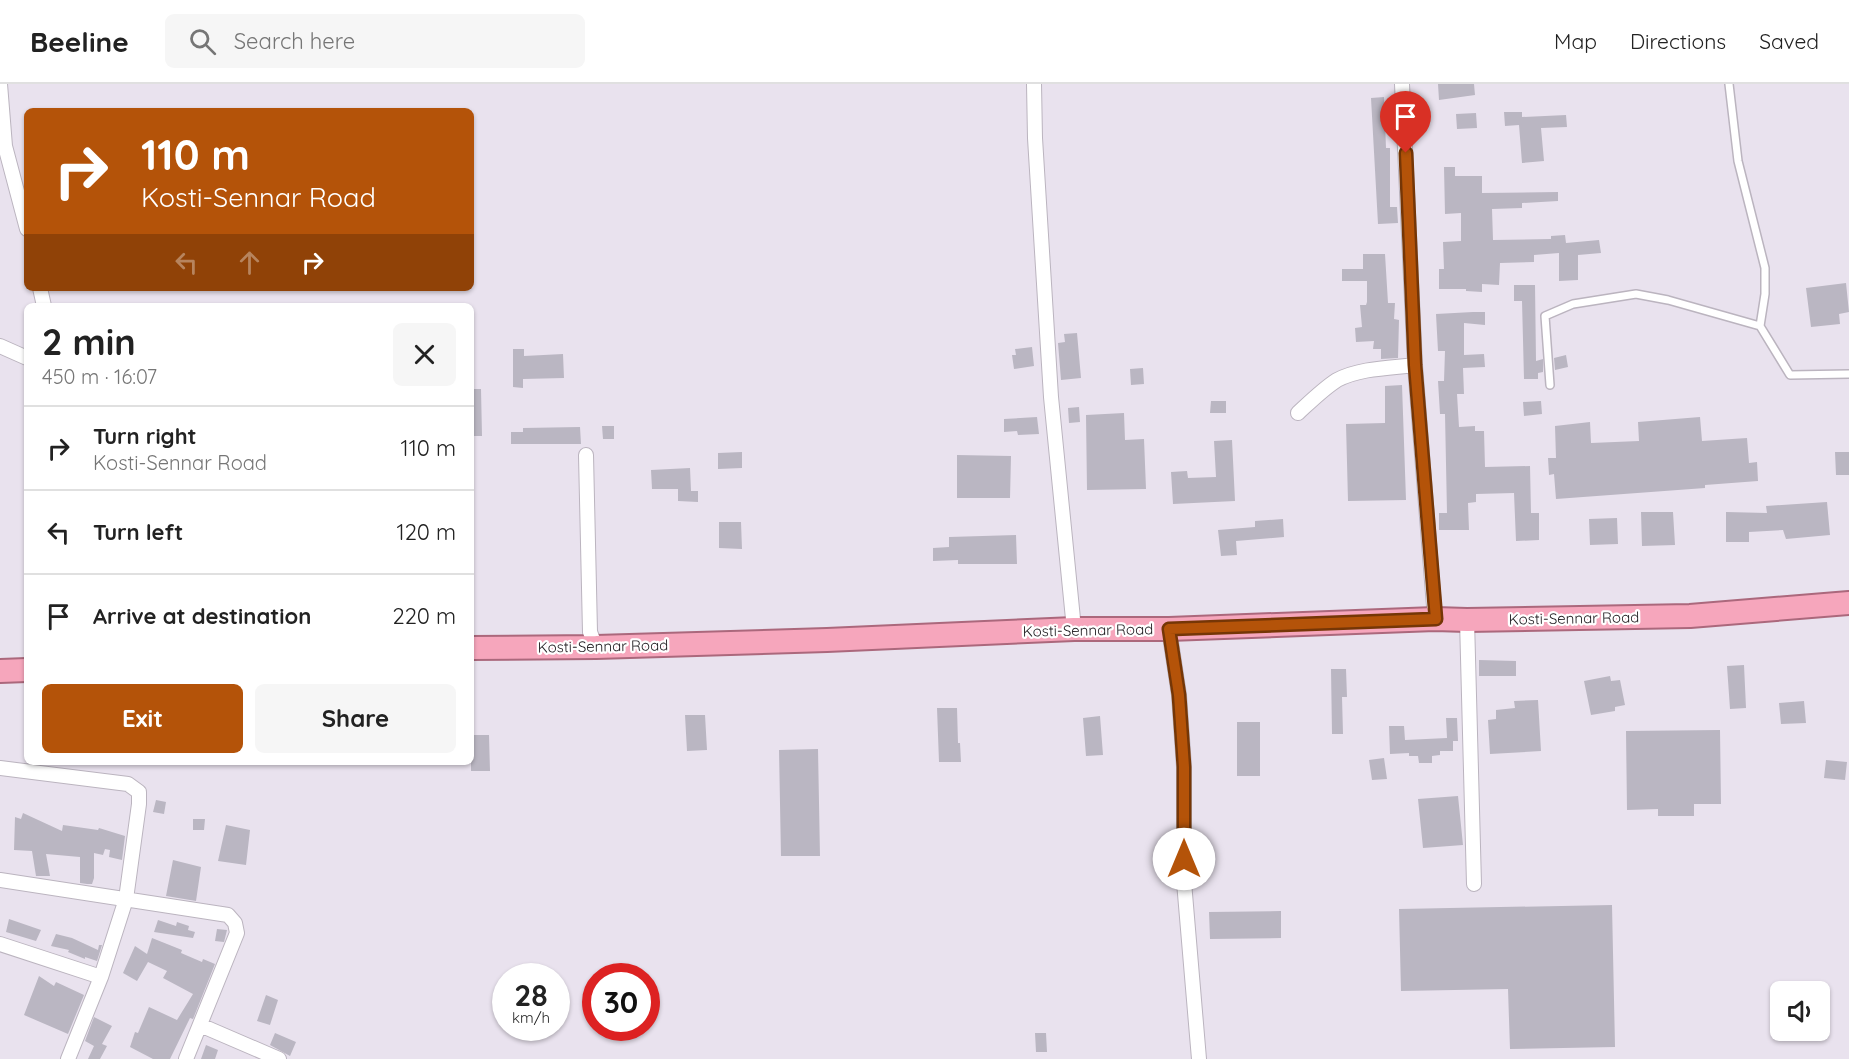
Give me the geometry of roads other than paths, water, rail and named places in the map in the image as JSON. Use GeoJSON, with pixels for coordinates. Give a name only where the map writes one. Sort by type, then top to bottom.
{"type":"FeatureCollection","features":[{"type":"Feature","properties":{"kind":"highway","name":"Kosti-Sennar Road"},"geometry":{"type":"LineString","coordinates":[[474,648],[596,647],[1074,629],[1169,629],[1436,619],[1690,616],[1849,603]]}},
{"type":"Feature","properties":{"kind":"highway"},"geometry":{"type":"LineString","coordinates":[[0,671],[24,670]]}},
{"type":"Feature","properties":{"kind":"street"},"geometry":{"type":"LineString","coordinates":[[0,84],[5,146],[24,217]]}},
{"type":"Feature","properties":{"kind":"street"},"geometry":{"type":"LineString","coordinates":[[1034,84],[1035,138],[1051,397],[1074,629]]}},
{"type":"Feature","properties":{"kind":"street"},"geometry":{"type":"LineString","coordinates":[[1402,84],[1415,365],[1436,619]]}},
{"type":"Feature","properties":{"kind":"street"},"geometry":{"type":"LineString","coordinates":[[0,346],[24,357]]}},
{"type":"Feature","properties":{"kind":"street"},"geometry":{"type":"LineString","coordinates":[[1298,413],[1336,381],[1347,376],[1415,365]]}},
{"type":"Feature","properties":{"kind":"street"},"geometry":{"type":"LineString","coordinates":[[586,456],[590,632],[596,647]]}},
{"type":"Feature","properties":{"kind":"street"},"geometry":{"type":"LineString","coordinates":[[1467,620],[1474,884]]}},
{"type":"Feature","properties":{"kind":"street"},"geometry":{"type":"LineString","coordinates":[[1169,629],[1181,716],[1184,767],[1184,882],[1199,1059]]}},
{"type":"Feature","properties":{"kind":"street"},"geometry":{"type":"LineString","coordinates":[[0,768],[128,784],[139,792],[126,899],[101,977],[68,1059]]}},
{"type":"Feature","properties":{"kind":"street"},"geometry":{"type":"LineString","coordinates":[[0,880],[228,915],[235,923],[237,933],[186,1059]]}},
{"type":"Feature","properties":{"kind":"street"},"geometry":{"type":"LineString","coordinates":[[0,944],[101,977]]}},
{"type":"Feature","properties":{"kind":"street"},"geometry":{"type":"LineString","coordinates":[[200,1025],[279,1059]]}},
{"type":"Feature","properties":{"kind":"lane"},"geometry":{"type":"LineString","coordinates":[[1729,84],[1738,161],[1766,268],[1760,326],[1790,375],[1849,374]]}},
{"type":"Feature","properties":{"kind":"lane"},"geometry":{"type":"LineString","coordinates":[[1550,385],[1545,316],[1574,304],[1636,294],[1668,300],[1760,326]]}}]}
